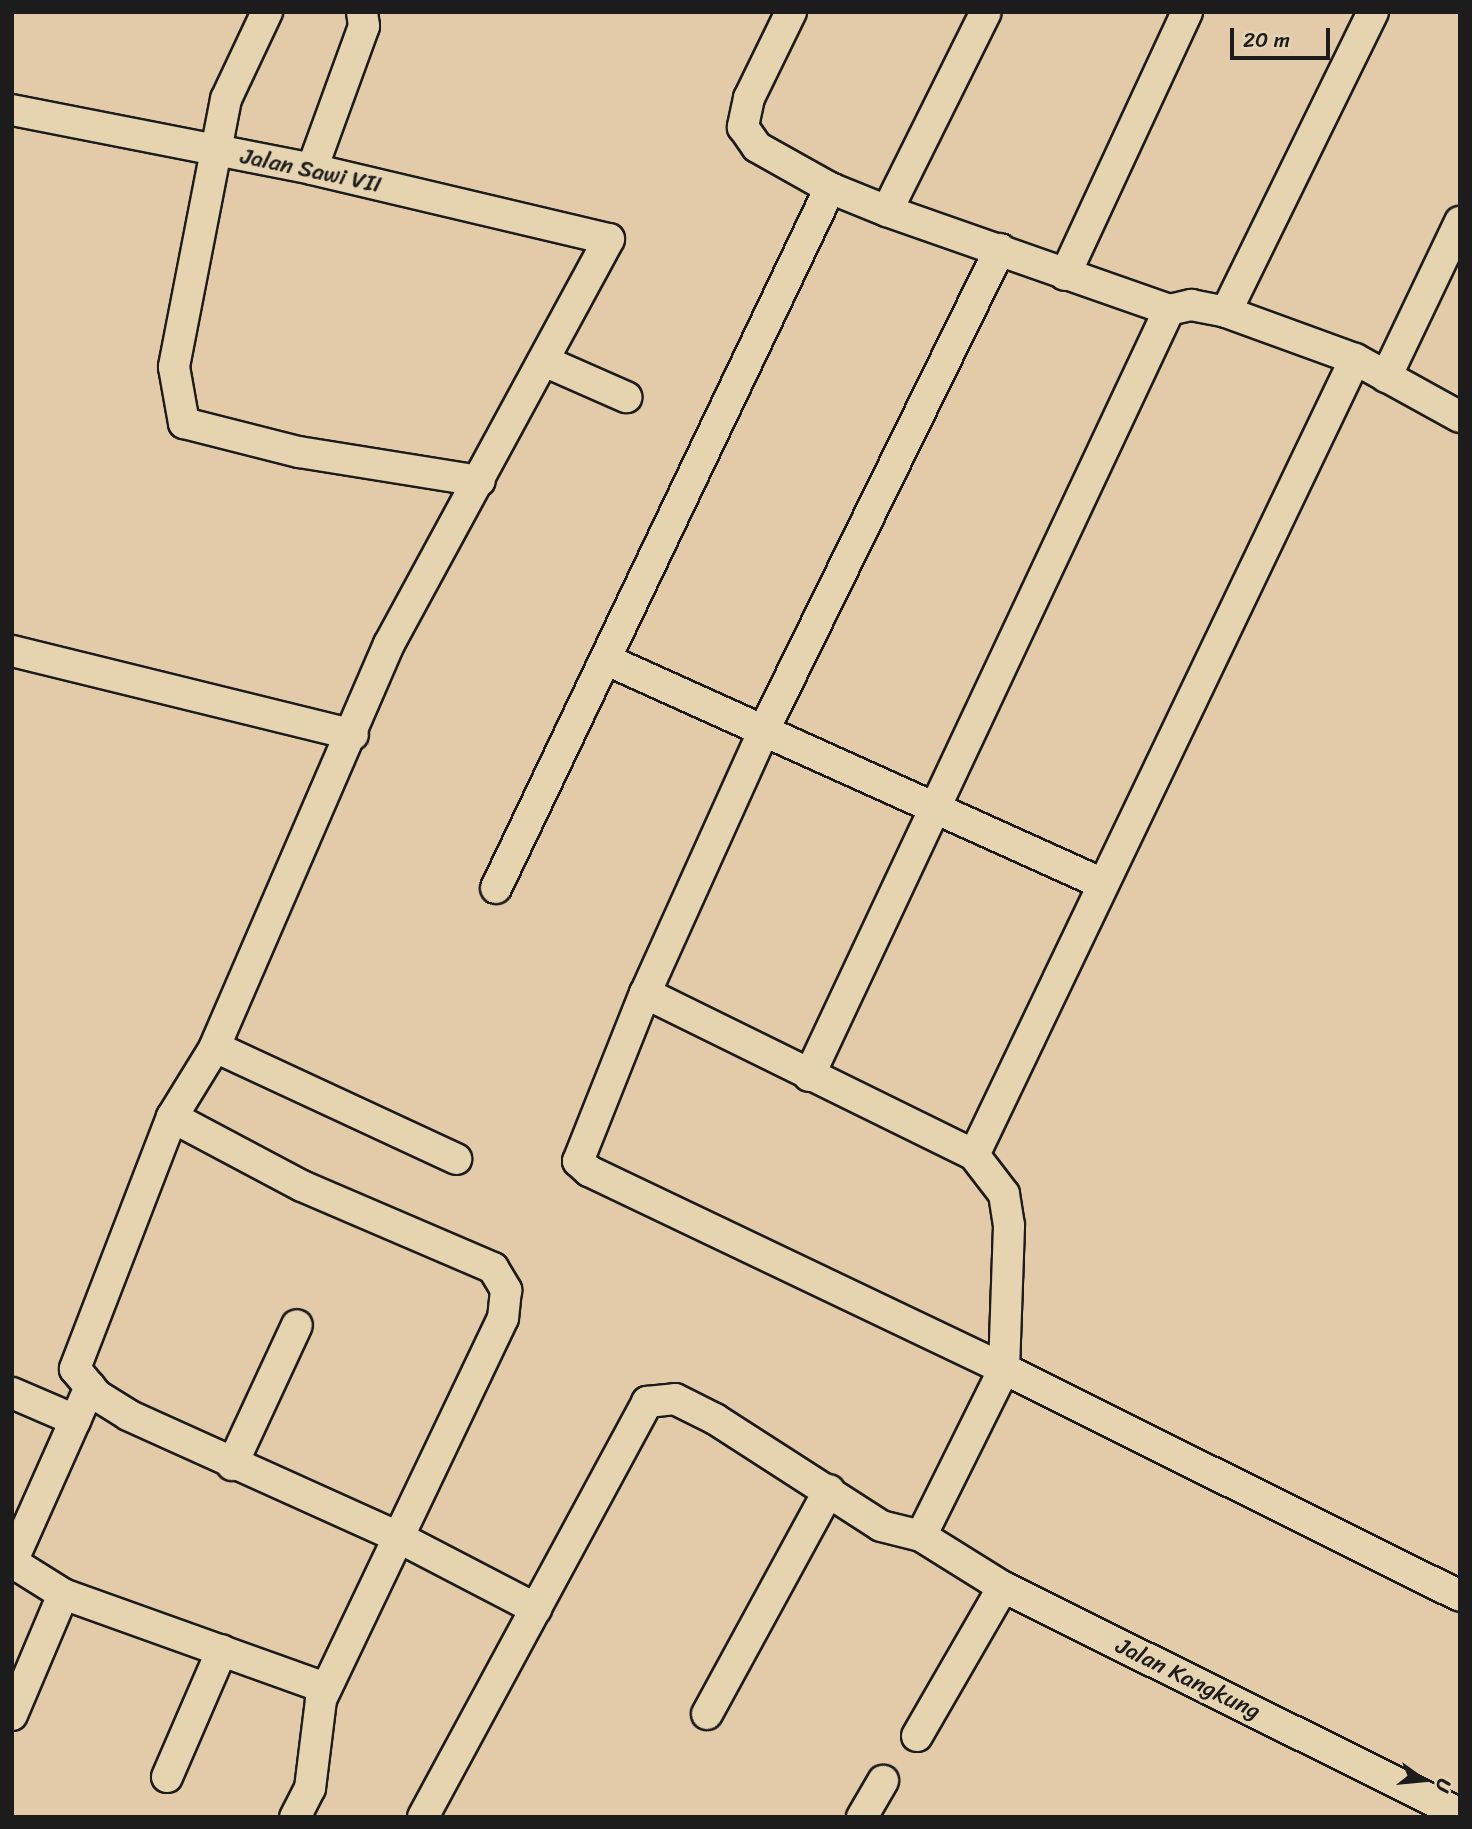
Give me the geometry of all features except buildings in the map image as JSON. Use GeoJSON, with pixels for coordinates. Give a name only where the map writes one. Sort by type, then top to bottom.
{"type":"FeatureCollection","features":[{"type":"Feature","properties":{"kind":"street"},"geometry":{"type":"LineString","coordinates":[[267,12],[226,99],[174,367],[184,423],[299,452],[480,481]]}},
{"type":"Feature","properties":{"kind":"street"},"geometry":{"type":"LineString","coordinates":[[312,169],[364,26],[362,12]]}},
{"type":"Feature","properties":{"kind":"street"},"geometry":{"type":"LineString","coordinates":[[791,12],[749,98],[743,127],[758,147],[830,188],[1065,275],[1169,310],[1192,304],[1226,312],[1355,359],[1460,417]]}},
{"type":"Feature","properties":{"kind":"street"},"geometry":{"type":"LineString","coordinates":[[887,211],[986,12]]}},
{"type":"Feature","properties":{"kind":"street"},"geometry":{"type":"LineString","coordinates":[[1065,275],[1187,12]]}},
{"type":"Feature","properties":{"kind":"street"},"geometry":{"type":"LineString","coordinates":[[1226,312],[1373,12]]}},
{"type":"Feature","properties":{"kind":"street","name":"Jalan Sawi VII"},"geometry":{"type":"LineString","coordinates":[[12,110],[312,169],[609,239],[544,361]]}},
{"type":"Feature","properties":{"kind":"street"},"geometry":{"type":"LineString","coordinates":[[496,888],[830,188]]}},
{"type":"Feature","properties":{"kind":"street"},"geometry":{"type":"LineString","coordinates":[[1386,377],[1460,222]]}},
{"type":"Feature","properties":{"kind":"street"},"geometry":{"type":"LineString","coordinates":[[1000,249],[764,730],[645,993],[578,1161],[589,1171],[1004,1369],[1460,1596]]}},
{"type":"Feature","properties":{"kind":"street"},"geometry":{"type":"LineString","coordinates":[[809,1076],[933,806],[1169,310]]}},
{"type":"Feature","properties":{"kind":"street"},"geometry":{"type":"LineString","coordinates":[[974,1155],[1355,359]]}},
{"type":"Feature","properties":{"kind":"street"},"geometry":{"type":"LineString","coordinates":[[424,1817],[536,1609],[396,1536],[232,1465],[128,1415],[90,1387],[75,1369],[172,1117],[215,1046],[353,735],[389,644],[544,361],[626,397]]}},
{"type":"Feature","properties":{"kind":"street"},"geometry":{"type":"LineString","coordinates":[[12,651],[353,735]]}},
{"type":"Feature","properties":{"kind":"street"},"geometry":{"type":"LineString","coordinates":[[607,660],[1103,884]]}},
{"type":"Feature","properties":{"kind":"street"},"geometry":{"type":"LineString","coordinates":[[645,993],[974,1155],[1004,1194],[1004,1369],[921,1536]]}},
{"type":"Feature","properties":{"kind":"street"},"geometry":{"type":"LineString","coordinates":[[215,1046],[456,1159]]}},
{"type":"Feature","properties":{"kind":"street"},"geometry":{"type":"LineString","coordinates":[[172,1117],[302,1186],[493,1268],[506,1290],[503,1318],[396,1536],[321,1700],[310,1788],[295,1817]]}},
{"type":"Feature","properties":{"kind":"street"},"geometry":{"type":"LineString","coordinates":[[232,1465],[297,1325]]}},
{"type":"Feature","properties":{"kind":"street"},"geometry":{"type":"LineString","coordinates":[[90,1387],[13,1563],[63,1594],[326,1688]]}},
{"type":"Feature","properties":{"kind":"street"},"geometry":{"type":"LineString","coordinates":[[12,1394],[75,1420]]}},
{"type":"Feature","properties":{"kind":"street","name":"Jalan Kangkung"},"geometry":{"type":"LineString","coordinates":[[536,1609],[647,1402],[675,1399],[715,1419],[881,1526],[921,1536],[1003,1587],[1460,1814]]}},
{"type":"Feature","properties":{"kind":"street"},"geometry":{"type":"LineString","coordinates":[[707,1714],[829,1490]]}},
{"type":"Feature","properties":{"kind":"street"},"geometry":{"type":"LineString","coordinates":[[917,1736],[1003,1587]]}},
{"type":"Feature","properties":{"kind":"street"},"geometry":{"type":"LineString","coordinates":[[12,1716],[63,1594]]}},
{"type":"Feature","properties":{"kind":"street"},"geometry":{"type":"LineString","coordinates":[[167,1777],[222,1650]]}},
{"type":"Feature","properties":{"kind":"street"},"geometry":{"type":"LineString","coordinates":[[862,1817],[883,1781]]}}]}
